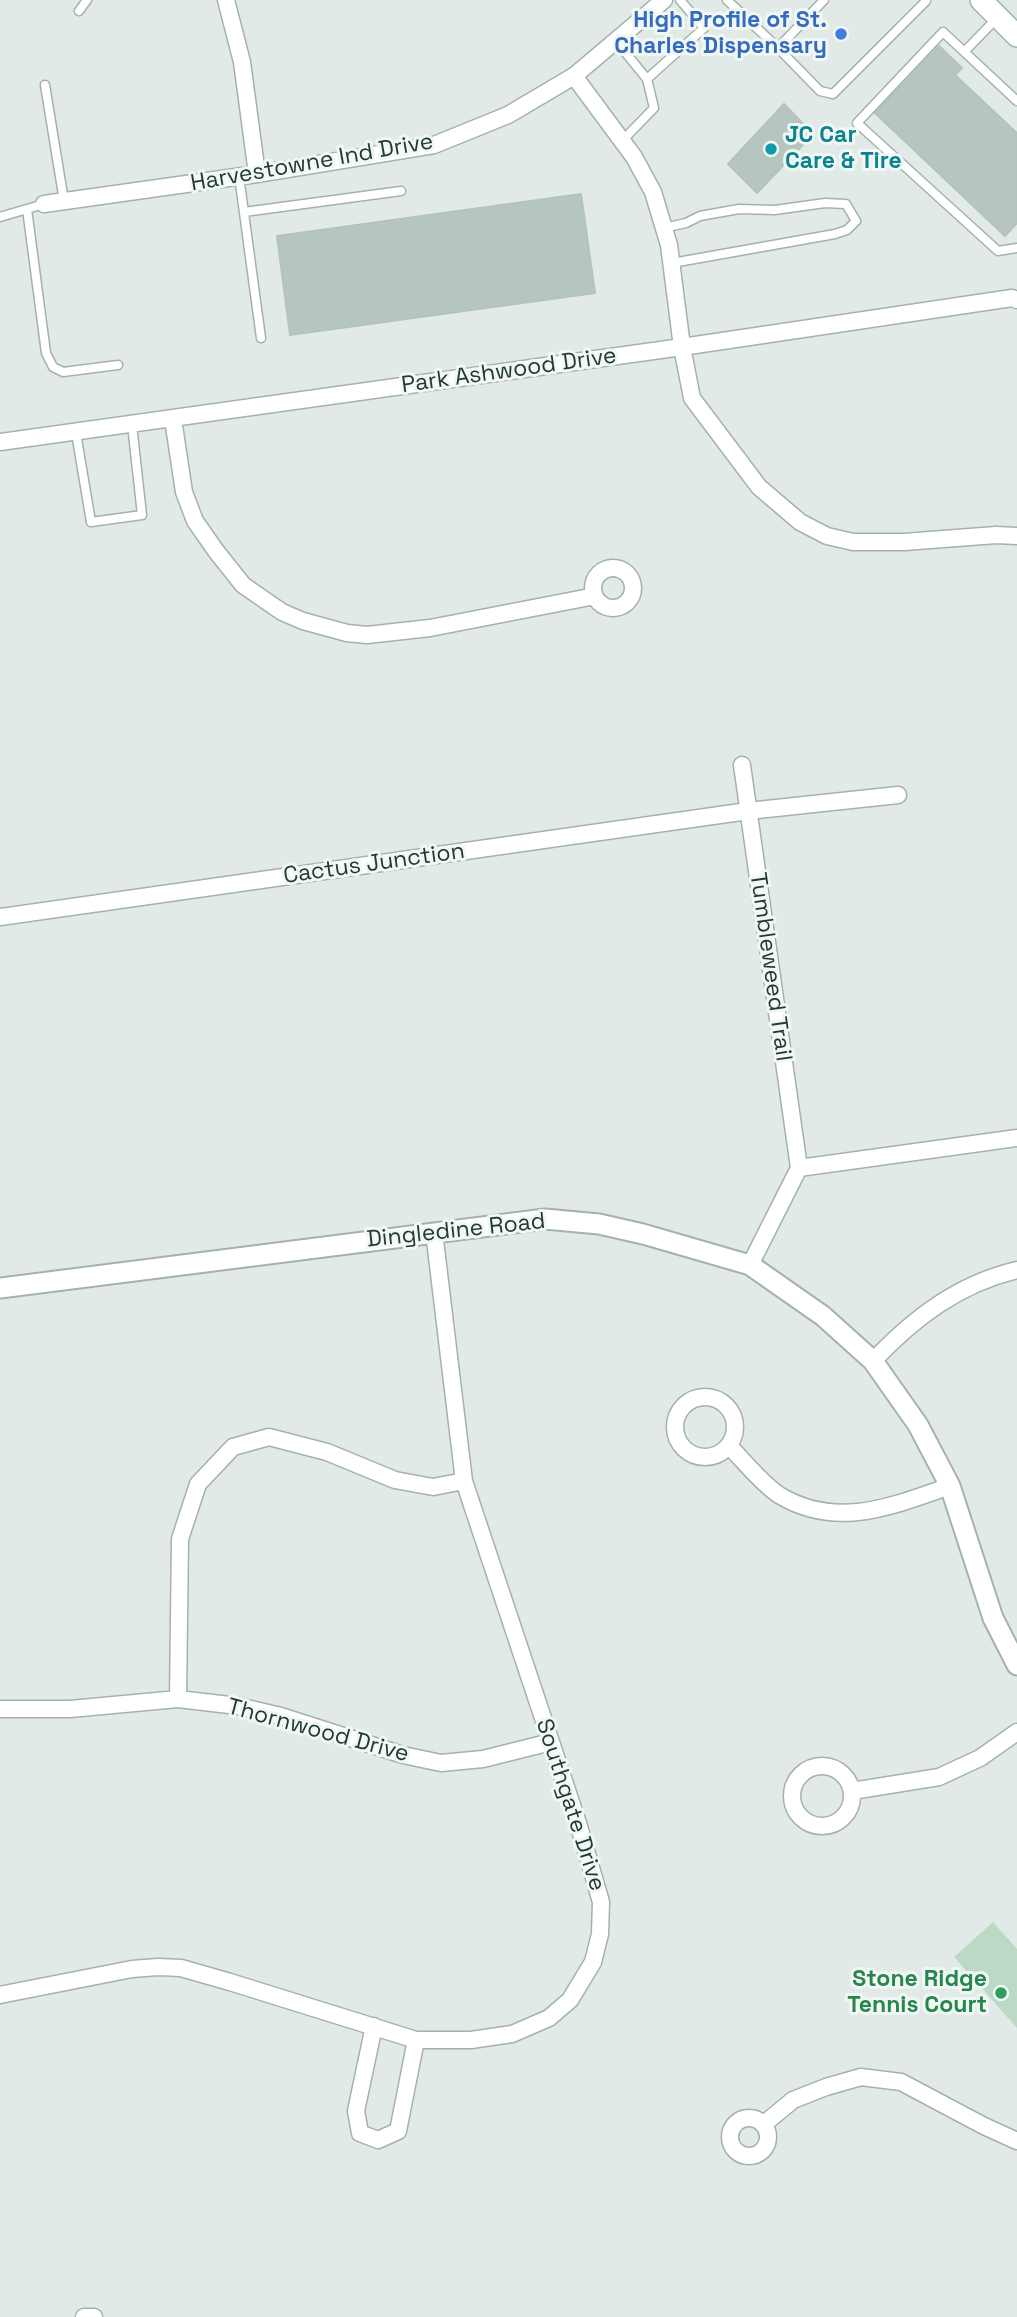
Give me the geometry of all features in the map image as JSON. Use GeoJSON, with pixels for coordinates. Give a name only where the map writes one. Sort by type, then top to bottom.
{"type":"FeatureCollection","features":[{"type":"Feature","properties":{"kind":"main road"},"geometry":{"type":"LineString","coordinates":[[981,0],[1017,36]]}},
{"type":"Feature","properties":{"kind":"street"},"geometry":{"type":"LineString","coordinates":[[226,0],[242,62],[257,174]]}},
{"type":"Feature","properties":{"kind":"street","name":"Harvestowne Ind Drive"},"geometry":{"type":"LineString","coordinates":[[44,204],[257,174],[433,145],[508,115],[574,76],[664,0]]}},
{"type":"Feature","properties":{"kind":"street"},"geometry":{"type":"LineString","coordinates":[[574,76],[634,157],[653,192],[671,262],[682,347],[692,398],[758,487],[800,522],[827,536],[853,542],[1017,536]]}},
{"type":"Feature","properties":{"kind":"street","name":"Park Ashwood Drive"},"geometry":{"type":"LineString","coordinates":[[0,442],[1012,298],[1017,300]]}},
{"type":"Feature","properties":{"kind":"street"},"geometry":{"type":"LineString","coordinates":[[173,419],[184,492],[195,521],[243,585],[282,612],[303,621],[347,633],[366,635],[430,628],[595,596]]}},
{"type":"Feature","properties":{"kind":"street","name":"Tumbleweed Trail"},"geometry":{"type":"LineString","coordinates":[[742,765],[799,1168]]}},
{"type":"Feature","properties":{"kind":"street","name":"Cactus Junction"},"geometry":{"type":"LineString","coordinates":[[0,917],[748,811],[898,795]]}},
{"type":"Feature","properties":{"kind":"street"},"geometry":{"type":"LineString","coordinates":[[750,1265],[799,1168],[1017,1138]]}},
{"type":"Feature","properties":{"kind":"street","name":"Dingledine Road"},"geometry":{"type":"LineString","coordinates":[[0,1288],[545,1219],[599,1224],[750,1265],[823,1316],[873,1362],[918,1425],[950,1486],[993,1618],[1017,1665]]}},
{"type":"Feature","properties":{"kind":"street","name":"Southgate Drive"},"geometry":{"type":"LineString","coordinates":[[0,1995],[132,1969],[181,1968],[416,2040],[471,2040],[512,2034],[549,2018],[570,2000],[593,1962],[600,1934],[601,1902],[464,1482],[433,1232]]}},
{"type":"Feature","properties":{"kind":"street"},"geometry":{"type":"LineString","coordinates":[[873,1362],[894,1339],[927,1312],[968,1285],[1017,1270]]}},
{"type":"Feature","properties":{"kind":"street"},"geometry":{"type":"LineString","coordinates":[[178,1699],[180,1539],[198,1484],[233,1447],[269,1437],[327,1452],[395,1480],[433,1487],[464,1482]]}},
{"type":"Feature","properties":{"kind":"street"},"geometry":{"type":"LineString","coordinates":[[729,1446],[777,1494],[804,1507],[842,1513],[881,1510],[950,1486]]}},
{"type":"Feature","properties":{"kind":"street","name":"Thornwood Drive"},"geometry":{"type":"LineString","coordinates":[[0,1709],[70,1709],[178,1699],[238,1706],[403,1755],[441,1763],[483,1759],[551,1742]]}},
{"type":"Feature","properties":{"kind":"street"},"geometry":{"type":"LineString","coordinates":[[852,1791],[939,1777],[980,1758],[1017,1732]]}},
{"type":"Feature","properties":{"kind":"street"},"geometry":{"type":"LineString","coordinates":[[374,2026],[356,2111],[360,2133],[378,2140],[398,2132],[416,2040]]}},
{"type":"Feature","properties":{"kind":"street"},"geometry":{"type":"LineString","coordinates":[[764,2124],[793,2100],[861,2077],[901,2082],[1017,2141]]}},
{"type":"Feature","properties":{"kind":"street"},"geometry":{"type":"LineString","coordinates":[[85,2317],[94,2317]]}},
{"type":"Feature","properties":{"kind":"lane"},"geometry":{"type":"LineString","coordinates":[[79,11],[87,0]]}},
{"type":"Feature","properties":{"kind":"lane"},"geometry":{"type":"LineString","coordinates":[[647,79],[704,28],[680,0]]}},
{"type":"Feature","properties":{"kind":"lane"},"geometry":{"type":"LineString","coordinates":[[727,0],[820,91],[833,94],[926,0]]}},
{"type":"Feature","properties":{"kind":"lane"},"geometry":{"type":"LineString","coordinates":[[778,48],[824,0]]}},
{"type":"Feature","properties":{"kind":"lane"},"geometry":{"type":"LineString","coordinates":[[965,51],[998,17]]}},
{"type":"Feature","properties":{"kind":"lane"},"geometry":{"type":"LineString","coordinates":[[1017,101],[943,32],[857,124],[998,251],[1017,248]]}},
{"type":"Feature","properties":{"kind":"lane"},"geometry":{"type":"LineString","coordinates":[[616,41],[647,79],[654,108],[622,141]]}},
{"type":"Feature","properties":{"kind":"lane"},"geometry":{"type":"LineString","coordinates":[[45,85],[64,201]]}},
{"type":"Feature","properties":{"kind":"lane"},"geometry":{"type":"LineString","coordinates":[[239,176],[261,338]]}},
{"type":"Feature","properties":{"kind":"lane"},"geometry":{"type":"LineString","coordinates":[[244,212],[401,191]]}},
{"type":"Feature","properties":{"kind":"lane"},"geometry":{"type":"LineString","coordinates":[[664,228],[686,223],[699,216],[738,209],[775,209],[825,203],[846,204],[856,221],[847,230],[835,234],[671,262]]}},
{"type":"Feature","properties":{"kind":"lane"},"geometry":{"type":"LineString","coordinates":[[0,217],[44,204]]}},
{"type":"Feature","properties":{"kind":"lane"},"geometry":{"type":"LineString","coordinates":[[26,209],[46,353],[53,367],[63,372],[118,365]]}},
{"type":"Feature","properties":{"kind":"lane"},"geometry":{"type":"LineString","coordinates":[[76,433],[90,523],[142,515],[132,425]]}},
{"type":"Feature","properties":{"kind":"green space","name":"Stone Ridge Tennis Court"},"geometry":{"type":"Polygon","coordinates":[[[993,1922],[1017,1949],[1017,2028],[954,1957],[993,1922]]]}},
{"type":"Feature","properties":{"kind":"building"},"geometry":{"type":"Polygon","coordinates":[[[939,46],[962,68],[955,75],[1017,133],[1017,223],[1005,236],[875,113],[939,46]]]}},
{"type":"Feature","properties":{"kind":"building","name":"JC Car Care & Tire"},"geometry":{"type":"Polygon","coordinates":[[[784,104],[813,134],[757,193],[728,164],[784,104]]]}},
{"type":"Feature","properties":{"kind":"building"},"geometry":{"type":"Polygon","coordinates":[[[581,194],[595,293],[290,335],[277,236],[581,194]]]}},
{"type":"Feature","properties":{"kind":"place","name":"High Profile of St. Charles Dispensary"},"geometry":{"type":"Point","coordinates":[841,34]}},
{"type":"Feature","properties":{"kind":"place","name":"JC Car Care & Tire"},"geometry":{"type":"Point","coordinates":[771,149]}},
{"type":"Feature","properties":{"kind":"place","name":"Stone Ridge Tennis Court"},"geometry":{"type":"Point","coordinates":[1001,1993]}}]}
